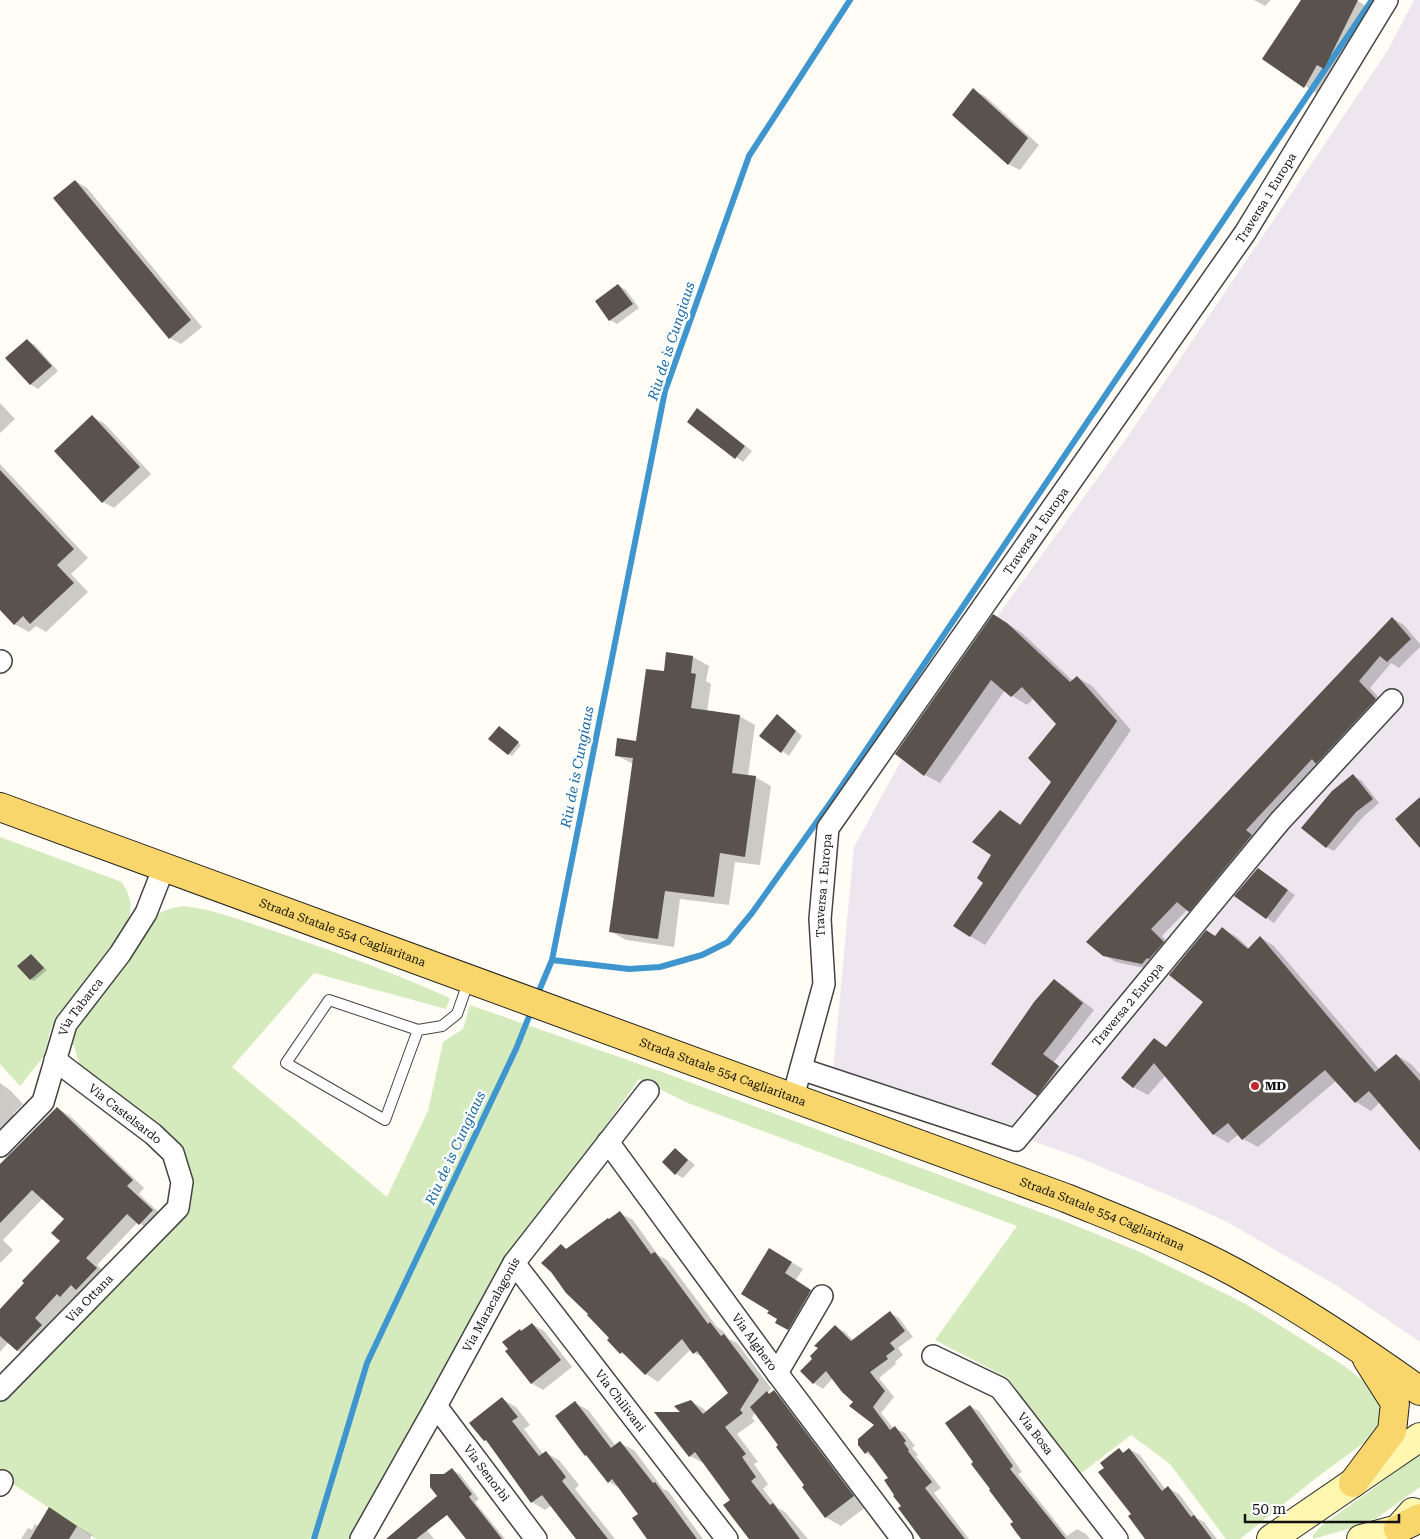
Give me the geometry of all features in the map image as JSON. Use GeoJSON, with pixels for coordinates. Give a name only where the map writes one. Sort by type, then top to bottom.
{"type":"FeatureCollection","features":[{"type":"Feature","properties":{"kind":"main road","name":"Strada Statale 554 Cagliaritana"},"geometry":{"type":"LineString","coordinates":[[0,807],[1066,1198],[1180,1246],[1233,1272],[1296,1308],[1359,1348],[1420,1391]]}},
{"type":"Feature","properties":{"kind":"main road"},"geometry":{"type":"LineString","coordinates":[[1359,1348],[1420,1371]]}},
{"type":"Feature","properties":{"kind":"main road"},"geometry":{"type":"LineString","coordinates":[[1353,1483],[1392,1431],[1395,1403],[1359,1348]]}},
{"type":"Feature","properties":{"kind":"street","name":"Traversa 1 Europa"},"geometry":{"type":"LineString","coordinates":[[793,1097],[824,984],[820,920],[828,828],[1245,233],[1387,0]]}},
{"type":"Feature","properties":{"kind":"street","name":"Traversa 2 Europa"},"geometry":{"type":"LineString","coordinates":[[801,1069],[1016,1140],[1280,821],[1392,700]]}},
{"type":"Feature","properties":{"kind":"street","name":"Via Tabarca"},"geometry":{"type":"LineString","coordinates":[[0,1146],[42,1102],[66,1024],[120,954],[146,913],[164,867]]}},
{"type":"Feature","properties":{"kind":"street","name":"Via Castelsardo"},"geometry":{"type":"LineString","coordinates":[[56,1060],[154,1134],[173,1152],[182,1182],[178,1208]]}},
{"type":"Feature","properties":{"kind":"street","name":"Via Maracalagonis"},"geometry":{"type":"LineString","coordinates":[[362,1538],[514,1263],[648,1091]]}},
{"type":"Feature","properties":{"kind":"street","name":"Via Alghero"},"geometry":{"type":"LineString","coordinates":[[608,1142],[777,1373],[902,1539]]}},
{"type":"Feature","properties":{"kind":"street","name":"Via Ottana"},"geometry":{"type":"LineString","coordinates":[[0,1390],[178,1208]]}},
{"type":"Feature","properties":{"kind":"street","name":"Via Chilivani"},"geometry":{"type":"LineString","coordinates":[[514,1263],[727,1539]]}},
{"type":"Feature","properties":{"kind":"street"},"geometry":{"type":"LineString","coordinates":[[777,1373],[822,1296]]}},
{"type":"Feature","properties":{"kind":"street","name":"Via Bosa"},"geometry":{"type":"LineString","coordinates":[[933,1356],[1000,1388],[1117,1539]]}},
{"type":"Feature","properties":{"kind":"street","name":"Via Senorbì"},"geometry":{"type":"LineString","coordinates":[[436,1406],[536,1539]]}},
{"type":"Feature","properties":{"kind":"street"},"geometry":{"type":"LineString","coordinates":[[1271,1539],[1420,1437]]}},
{"type":"Feature","properties":{"kind":"street"},"geometry":{"type":"LineString","coordinates":[[1361,1539],[1409,1524],[1420,1505]]}},
{"type":"Feature","properties":{"kind":"lane"},"geometry":{"type":"LineString","coordinates":[[418,1030],[386,1120],[286,1063],[328,1000],[418,1030],[442,1026],[457,1014],[479,982]]}},
{"type":"Feature","properties":{"kind":"shaded area"},"geometry":{"type":"Polygon","coordinates":[[[1414,0],[1420,0],[1420,1342],[1339,1287],[1227,1222],[1075,1156],[833,1071],[854,847],[927,713],[1126,439],[1388,50],[1414,0]]]}},
{"type":"Feature","properties":{"kind":"green space"},"geometry":{"type":"Polygon","coordinates":[[[0,837],[122,882],[131,904],[125,928],[109,952],[69,1001],[51,1028],[44,1056],[20,1086],[0,1064],[0,837]]]}},
{"type":"Feature","properties":{"kind":"green space"},"geometry":{"type":"Polygon","coordinates":[[[183,906],[239,919],[339,953],[450,998],[446,1009],[314,973],[232,1067],[387,1197],[428,1111],[443,1042],[463,1029],[470,1005],[665,1073],[1064,1221],[1138,1251],[1244,1303],[1343,1365],[1378,1392],[1383,1407],[1383,1429],[1320,1475],[1240,1539],[1226,1539],[1170,1464],[1131,1435],[1079,1475],[1008,1378],[935,1340],[1017,1226],[688,1103],[639,1079],[567,1180],[406,1441],[349,1539],[96,1539],[0,1474],[0,1398],[153,1244],[190,1210],[192,1188],[187,1158],[174,1137],[81,1070],[74,1046],[68,1042],[74,1024],[148,922],[164,911],[183,906]]]}},
{"type":"Feature","properties":{"kind":"green space"},"geometry":{"type":"Polygon","coordinates":[[[1420,1456],[1420,1487],[1377,1518],[1313,1539],[1313,1535],[1320,1527],[1420,1456]]]}},
{"type":"Feature","properties":{"kind":"building"},"geometry":{"type":"Polygon","coordinates":[[[1301,0],[1358,0],[1324,69],[1317,65],[1304,88],[1262,59],[1301,0]]]}},
{"type":"Feature","properties":{"kind":"building"},"geometry":{"type":"Polygon","coordinates":[[[973,88],[1028,138],[1008,165],[952,115],[973,88]]]}},
{"type":"Feature","properties":{"kind":"building"},"geometry":{"type":"Polygon","coordinates":[[[75,180],[191,320],[169,339],[53,198],[75,180]]]}},
{"type":"Feature","properties":{"kind":"building"},"geometry":{"type":"Polygon","coordinates":[[[618,284],[633,304],[609,321],[595,301],[618,284]]]}},
{"type":"Feature","properties":{"kind":"building"},"geometry":{"type":"Polygon","coordinates":[[[27,339],[52,366],[30,385],[5,358],[27,339]]]}},
{"type":"Feature","properties":{"kind":"building"},"geometry":{"type":"Polygon","coordinates":[[[697,408],[745,446],[735,459],[687,422],[697,408]]]}},
{"type":"Feature","properties":{"kind":"building"},"geometry":{"type":"Polygon","coordinates":[[[92,415],[140,467],[102,503],[54,451],[92,415]]]}},
{"type":"Feature","properties":{"kind":"building"},"geometry":{"type":"Polygon","coordinates":[[[0,470],[74,549],[57,565],[74,583],[30,624],[23,616],[14,625],[0,610],[0,470]]]}},
{"type":"Feature","properties":{"kind":"building"},"geometry":{"type":"Polygon","coordinates":[[[993,614],[1007,623],[1070,682],[1077,676],[1117,721],[970,937],[953,926],[983,883],[977,878],[991,855],[972,842],[1000,810],[1020,825],[1051,782],[1028,758],[1056,724],[1022,687],[1011,697],[991,680],[924,776],[895,754],[993,614]]]}},
{"type":"Feature","properties":{"kind":"building"},"geometry":{"type":"Polygon","coordinates":[[[1392,617],[1411,639],[1387,662],[1380,656],[1359,681],[1376,699],[1316,764],[1312,759],[1246,830],[1252,835],[1189,912],[1177,902],[1151,929],[1164,942],[1149,959],[1147,958],[1142,964],[1103,956],[1086,942],[1392,617]]]}},
{"type":"Feature","properties":{"kind":"building"},"geometry":{"type":"Polygon","coordinates":[[[666,652],[693,656],[691,673],[696,674],[691,708],[740,715],[732,773],[756,776],[745,857],[720,853],[714,897],[665,891],[658,939],[609,932],[633,758],[615,756],[617,738],[636,741],[646,669],[664,671],[666,652]]]}},
{"type":"Feature","properties":{"kind":"building"},"geometry":{"type":"Polygon","coordinates":[[[777,714],[796,731],[781,753],[759,736],[777,714]]]}},
{"type":"Feature","properties":{"kind":"building"},"geometry":{"type":"Polygon","coordinates":[[[499,726],[519,742],[508,755],[488,739],[499,726]]]}},
{"type":"Feature","properties":{"kind":"building"},"geometry":{"type":"Polygon","coordinates":[[[1353,774],[1373,799],[1356,812],[1326,848],[1301,828],[1332,791],[1353,774]]]}},
{"type":"Feature","properties":{"kind":"building"},"geometry":{"type":"Polygon","coordinates":[[[1420,797],[1420,848],[1395,819],[1420,797]]]}},
{"type":"Feature","properties":{"kind":"building"},"geometry":{"type":"Polygon","coordinates":[[[1258,868],[1288,890],[1266,919],[1234,896],[1258,868]]]}},
{"type":"Feature","properties":{"kind":"building"},"geometry":{"type":"Polygon","coordinates":[[[1222,927],[1248,949],[1260,936],[1375,1072],[1396,1054],[1420,1081],[1420,1151],[1369,1091],[1355,1103],[1325,1070],[1242,1140],[1228,1123],[1213,1135],[1154,1063],[1133,1088],[1121,1078],[1154,1038],[1166,1047],[1203,1002],[1169,975],[1206,930],[1215,936],[1222,927]]]}},
{"type":"Feature","properties":{"kind":"building"},"geometry":{"type":"Polygon","coordinates":[[[31,954],[44,968],[30,980],[17,966],[31,954]]]}},
{"type":"Feature","properties":{"kind":"building"},"geometry":{"type":"Polygon","coordinates":[[[1054,979],[1083,1003],[1043,1054],[1059,1066],[1037,1096],[991,1064],[1034,1002],[1054,979]]]}},
{"type":"Feature","properties":{"kind":"building"},"geometry":{"type":"Polygon","coordinates":[[[57,1107],[133,1180],[127,1186],[153,1210],[139,1225],[127,1214],[86,1258],[97,1268],[76,1290],[71,1285],[60,1297],[57,1294],[35,1318],[42,1325],[17,1351],[0,1336],[0,1309],[24,1283],[22,1281],[60,1241],[51,1233],[64,1219],[32,1190],[0,1223],[0,1164],[57,1107]]]}},
{"type":"Feature","properties":{"kind":"building"},"geometry":{"type":"Polygon","coordinates":[[[675,1148],[688,1160],[675,1175],[662,1162],[675,1148]]]}},
{"type":"Feature","properties":{"kind":"building"},"geometry":{"type":"Polygon","coordinates":[[[620,1211],[651,1254],[655,1252],[708,1324],[710,1322],[721,1336],[724,1334],[759,1380],[740,1410],[743,1413],[725,1427],[746,1454],[742,1457],[756,1477],[751,1481],[770,1505],[773,1503],[800,1539],[749,1539],[723,1505],[730,1500],[695,1452],[689,1457],[654,1412],[680,1412],[674,1406],[691,1400],[703,1414],[728,1393],[697,1351],[693,1354],[682,1339],[645,1375],[607,1340],[609,1338],[566,1293],[551,1272],[541,1263],[561,1244],[566,1249],[620,1211]]]}},
{"type":"Feature","properties":{"kind":"building"},"geometry":{"type":"Polygon","coordinates":[[[769,1248],[792,1262],[785,1273],[811,1290],[788,1330],[775,1323],[777,1319],[767,1313],[769,1311],[741,1294],[769,1248]]]}},
{"type":"Feature","properties":{"kind":"building"},"geometry":{"type":"Polygon","coordinates":[[[890,1311],[905,1331],[890,1343],[895,1349],[886,1356],[888,1359],[870,1372],[885,1391],[873,1407],[890,1430],[895,1426],[906,1441],[904,1443],[908,1451],[932,1482],[925,1488],[965,1539],[921,1539],[898,1508],[901,1506],[884,1480],[888,1478],[868,1451],[865,1454],[858,1445],[858,1439],[874,1425],[849,1406],[853,1402],[842,1392],[826,1371],[813,1384],[800,1371],[812,1359],[810,1356],[818,1348],[814,1346],[835,1325],[851,1341],[890,1311]]]}},
{"type":"Feature","properties":{"kind":"building"},"geometry":{"type":"Polygon","coordinates":[[[532,1323],[561,1360],[531,1384],[505,1351],[508,1349],[502,1342],[532,1323]]]}},
{"type":"Feature","properties":{"kind":"building"},"geometry":{"type":"Polygon","coordinates":[[[774,1390],[854,1496],[825,1518],[776,1447],[778,1445],[750,1407],[767,1391],[769,1394],[774,1390]]]}},
{"type":"Feature","properties":{"kind":"building"},"geometry":{"type":"Polygon","coordinates":[[[502,1397],[518,1417],[512,1421],[539,1456],[546,1451],[566,1477],[562,1481],[608,1539],[576,1539],[542,1495],[531,1503],[486,1440],[484,1441],[469,1423],[502,1397]]]}},
{"type":"Feature","properties":{"kind":"building"},"geometry":{"type":"Polygon","coordinates":[[[575,1401],[611,1448],[620,1441],[653,1483],[655,1482],[697,1539],[647,1539],[632,1518],[638,1514],[612,1479],[608,1483],[555,1416],[575,1401]]]}},
{"type":"Feature","properties":{"kind":"building"},"geometry":{"type":"Polygon","coordinates":[[[970,1405],[1013,1466],[1010,1469],[1066,1539],[1021,1539],[1010,1524],[1013,1522],[971,1464],[973,1462],[945,1423],[970,1405]]]}},
{"type":"Feature","properties":{"kind":"building"},"geometry":{"type":"Polygon","coordinates":[[[1119,1448],[1123,1453],[1129,1448],[1162,1491],[1168,1486],[1191,1517],[1194,1515],[1212,1539],[1145,1539],[1128,1516],[1131,1514],[1098,1472],[1104,1468],[1100,1463],[1119,1448]]]}},
{"type":"Feature","properties":{"kind":"building"},"geometry":{"type":"Polygon","coordinates":[[[452,1468],[472,1494],[469,1497],[502,1539],[466,1539],[447,1515],[416,1539],[386,1539],[437,1496],[430,1487],[430,1474],[444,1474],[452,1468]]]}},
{"type":"Feature","properties":{"kind":"building"},"geometry":{"type":"Polygon","coordinates":[[[49,1507],[77,1526],[69,1539],[30,1539],[49,1507]]]}},
{"type":"Feature","properties":{"kind":"waterway","name":"Riu de is Cungiaus"},"geometry":{"type":"LineString","coordinates":[[536,998],[552,960],[665,391],[749,156],[850,0]]}},
{"type":"Feature","properties":{"kind":"waterway"},"geometry":{"type":"LineString","coordinates":[[552,960],[629,969],[660,967],[702,955],[728,942],[752,913],[833,799],[1372,0]]}},
{"type":"Feature","properties":{"kind":"waterway","name":"Riu de is Cungiaus"},"geometry":{"type":"LineString","coordinates":[[314,1539],[367,1363],[516,1049],[532,1009]]}},
{"type":"Feature","properties":{"kind":"place","name":"MD"},"geometry":{"type":"Point","coordinates":[1255,1086]}}]}
